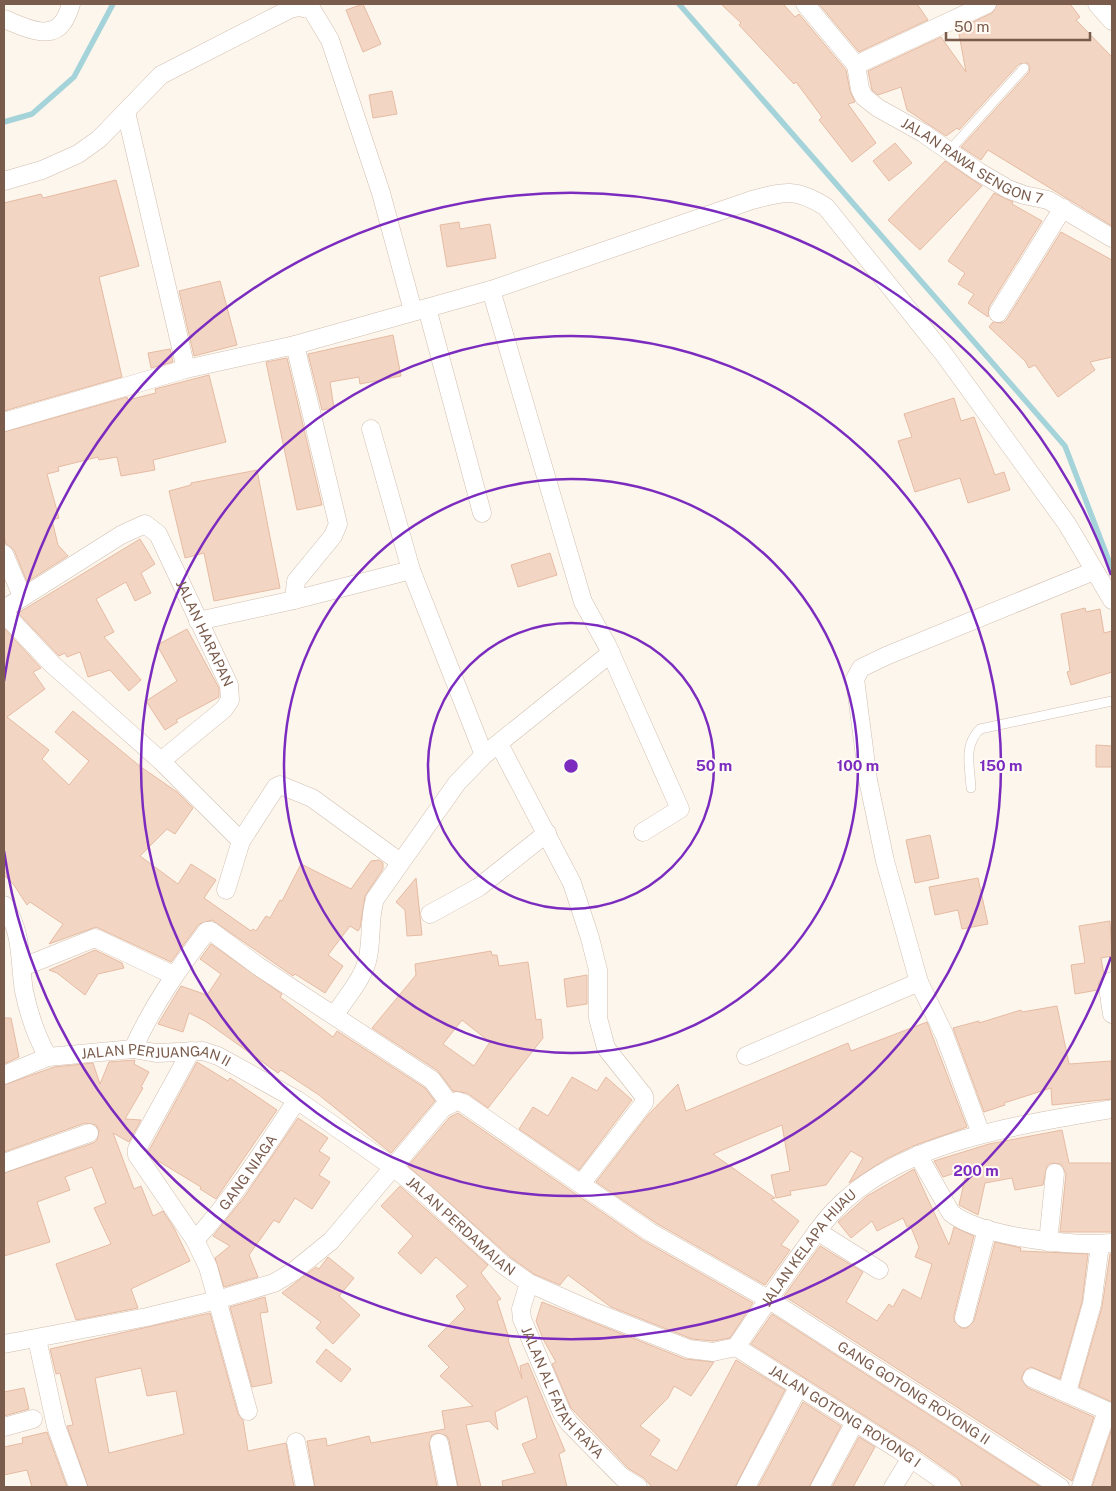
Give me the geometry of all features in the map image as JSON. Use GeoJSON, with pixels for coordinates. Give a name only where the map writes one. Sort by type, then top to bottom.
{"type":"FeatureCollection","features":[{"type":"Feature","properties":{"kind":"street"},"geometry":{"type":"LineString","coordinates":[[4,20],[37,32],[50,31],[62,24],[71,4]]}},
{"type":"Feature","properties":{"kind":"street"},"geometry":{"type":"LineString","coordinates":[[806,4],[856,65],[987,4]]}},
{"type":"Feature","properties":{"kind":"street"},"geometry":{"type":"LineString","coordinates":[[1098,4],[1112,21]]}},
{"type":"Feature","properties":{"kind":"street"},"geometry":{"type":"LineString","coordinates":[[4,181],[42,170],[78,154],[99,139],[161,75],[290,9],[302,5],[312,10],[330,40],[420,310],[482,514]]}},
{"type":"Feature","properties":{"kind":"street","name":"JALAN RAWA SENGON 7"},"geometry":{"type":"LineString","coordinates":[[856,65],[860,89],[864,97],[1008,189],[1024,195],[1048,200],[1112,238]]}},
{"type":"Feature","properties":{"kind":"street"},"geometry":{"type":"LineString","coordinates":[[126,112],[186,369]]}},
{"type":"Feature","properties":{"kind":"street"},"geometry":{"type":"LineString","coordinates":[[4,422],[186,369],[295,345],[490,290],[752,200],[793,192],[807,195],[826,207],[943,353],[1067,524],[1112,598]]}},
{"type":"Feature","properties":{"kind":"street"},"geometry":{"type":"LineString","coordinates":[[998,313],[1064,208]]}},
{"type":"Feature","properties":{"kind":"street"},"geometry":{"type":"LineString","coordinates":[[490,290],[583,602],[611,653],[680,809],[643,832]]}},
{"type":"Feature","properties":{"kind":"street"},"geometry":{"type":"LineString","coordinates":[[294,600],[296,581],[333,536],[338,524],[295,345]]}},
{"type":"Feature","properties":{"kind":"street"},"geometry":{"type":"LineString","coordinates":[[371,429],[411,570],[484,755]]}},
{"type":"Feature","properties":{"kind":"street","name":"JALAN HARAPAN"},"geometry":{"type":"LineString","coordinates":[[4,609],[121,535],[144,524],[158,534],[229,685],[230,700],[224,709],[161,761]]}},
{"type":"Feature","properties":{"kind":"street"},"geometry":{"type":"LineString","coordinates":[[4,554],[22,596]]}},
{"type":"Feature","properties":{"kind":"street"},"geometry":{"type":"LineString","coordinates":[[198,621],[294,600],[411,570]]}},
{"type":"Feature","properties":{"kind":"street"},"geometry":{"type":"LineString","coordinates":[[981,1134],[944,1034],[918,982],[885,862],[870,789],[855,685],[861,668],[1094,570]]}},
{"type":"Feature","properties":{"kind":"street"},"geometry":{"type":"LineString","coordinates":[[4,613],[52,664],[161,761],[241,841]]}},
{"type":"Feature","properties":{"kind":"street"},"geometry":{"type":"LineString","coordinates":[[335,1015],[364,967],[371,936],[371,911],[376,899],[400,862],[457,783],[484,755],[611,653]]}},
{"type":"Feature","properties":{"kind":"street"},"geometry":{"type":"LineString","coordinates":[[499,744],[572,883],[598,970],[601,1034],[606,1048],[644,1096],[644,1103],[581,1184]]}},
{"type":"Feature","properties":{"kind":"street"},"geometry":{"type":"LineString","coordinates":[[226,890],[241,841],[276,787],[280,786],[312,798],[400,862]]}},
{"type":"Feature","properties":{"kind":"street"},"geometry":{"type":"LineString","coordinates":[[430,914],[478,887],[547,833]]}},
{"type":"Feature","properties":{"kind":"street"},"geometry":{"type":"LineString","coordinates":[[4,905],[19,934],[28,1010],[36,1035],[48,1057]]}},
{"type":"Feature","properties":{"kind":"street"},"geometry":{"type":"LineString","coordinates":[[4,1344],[147,1317],[217,1300],[274,1283],[294,1271],[331,1241],[449,1103],[432,1080],[258,966],[211,931],[206,931],[173,975],[148,1016],[133,1049]]}},
{"type":"Feature","properties":{"kind":"street"},"geometry":{"type":"LineString","coordinates":[[23,967],[95,938],[173,975]]}},
{"type":"Feature","properties":{"kind":"street"},"geometry":{"type":"LineString","coordinates":[[1112,981],[1108,987],[1112,1014]]}},
{"type":"Feature","properties":{"kind":"street"},"geometry":{"type":"LineString","coordinates":[[746,1056],[918,982]]}},
{"type":"Feature","properties":{"kind":"street","name":"JALAN PERJUANGAN II"},"geometry":{"type":"LineString","coordinates":[[4,1075],[48,1057],[133,1049],[156,1053],[203,1051],[218,1056],[297,1100],[393,1167]]}},
{"type":"Feature","properties":{"kind":"street"},"geometry":{"type":"LineString","coordinates":[[191,1051],[137,1149],[139,1160],[195,1240],[208,1267],[248,1411]]}},
{"type":"Feature","properties":{"kind":"street","name":"GANG NIAGA"},"geometry":{"type":"LineString","coordinates":[[195,1240],[212,1222],[249,1172],[297,1100]]}},
{"type":"Feature","properties":{"kind":"street","name":"GANG GOTONG ROYONG II"},"geometry":{"type":"LineString","coordinates":[[449,1103],[457,1101],[463,1103],[650,1232],[768,1299],[1060,1487]]}},
{"type":"Feature","properties":{"kind":"street","name":"JALAN KELAPA HIJAU"},"geometry":{"type":"LineString","coordinates":[[736,1348],[768,1299],[817,1231],[833,1212],[862,1185],[918,1155],[981,1134],[1112,1109]]}},
{"type":"Feature","properties":{"kind":"street"},"geometry":{"type":"LineString","coordinates":[[4,1163],[89,1133]]}},
{"type":"Feature","properties":{"kind":"street"},"geometry":{"type":"LineString","coordinates":[[918,1155],[950,1213],[959,1219],[987,1229],[1048,1242],[1106,1244],[1092,1304],[1067,1392]]}},
{"type":"Feature","properties":{"kind":"street","name":"JALAN PERDAMAIAN"},"geometry":{"type":"LineString","coordinates":[[393,1167],[420,1189],[502,1264],[529,1283]]}},
{"type":"Feature","properties":{"kind":"street"},"geometry":{"type":"LineString","coordinates":[[1048,1242],[1055,1173]]}},
{"type":"Feature","properties":{"kind":"street"},"geometry":{"type":"LineString","coordinates":[[964,1318],[987,1229]]}},
{"type":"Feature","properties":{"kind":"street"},"geometry":{"type":"LineString","coordinates":[[817,1231],[879,1270]]}},
{"type":"Feature","properties":{"kind":"street"},"geometry":{"type":"LineString","coordinates":[[529,1283],[590,1310],[689,1349],[714,1352],[736,1348]]}},
{"type":"Feature","properties":{"kind":"street","name":"JALAN AL FATAH RAYA"},"geometry":{"type":"LineString","coordinates":[[529,1283],[521,1309],[522,1319],[550,1389],[569,1423],[622,1482],[638,1487]]}},
{"type":"Feature","properties":{"kind":"street"},"geometry":{"type":"LineString","coordinates":[[37,1338],[56,1426],[78,1487]]}},
{"type":"Feature","properties":{"kind":"street","name":"JALAN GOTONG ROYONG I"},"geometry":{"type":"LineString","coordinates":[[736,1348],[911,1458],[952,1487]]}},
{"type":"Feature","properties":{"kind":"street"},"geometry":{"type":"LineString","coordinates":[[1032,1378],[1110,1412],[1081,1487]]}},
{"type":"Feature","properties":{"kind":"street"},"geometry":{"type":"LineString","coordinates":[[746,1487],[799,1386]]}},
{"type":"Feature","properties":{"kind":"street"},"geometry":{"type":"LineString","coordinates":[[4,1427],[33,1418]]}},
{"type":"Feature","properties":{"kind":"street"},"geometry":{"type":"LineString","coordinates":[[820,1487],[855,1422]]}},
{"type":"Feature","properties":{"kind":"street"},"geometry":{"type":"LineString","coordinates":[[296,1442],[305,1487]]}},
{"type":"Feature","properties":{"kind":"street"},"geometry":{"type":"LineString","coordinates":[[439,1443],[448,1487]]}},
{"type":"Feature","properties":{"kind":"street"},"geometry":{"type":"LineString","coordinates":[[892,1487],[911,1458]]}},
{"type":"Feature","properties":{"kind":"lane"},"geometry":{"type":"LineString","coordinates":[[949,151],[1024,68]]}},
{"type":"Feature","properties":{"kind":"lane"},"geometry":{"type":"LineString","coordinates":[[971,788],[968,745],[972,737],[980,729],[1112,701]]}},
{"type":"Feature","properties":{"kind":"building"},"geometry":{"type":"Polygon","coordinates":[[[363,4],[381,44],[363,52],[346,10],[363,4]]]}},
{"type":"Feature","properties":{"kind":"building"},"geometry":{"type":"Polygon","coordinates":[[[721,4],[783,4],[795,17],[799,14],[846,70],[850,91],[855,102],[848,104],[876,143],[852,162],[819,120],[822,117],[796,82],[794,84],[739,25],[741,23],[721,4]]]}},
{"type":"Feature","properties":{"kind":"building"},"geometry":{"type":"Polygon","coordinates":[[[819,4],[917,4],[928,20],[859,52],[819,4]]]}},
{"type":"Feature","properties":{"kind":"building"},"geometry":{"type":"Polygon","coordinates":[[[997,4],[1070,4],[1080,17],[1076,20],[1112,57],[1112,226],[988,150],[981,160],[961,147],[1029,72],[1030,67],[1028,63],[1019,64],[959,130],[957,128],[946,136],[907,110],[901,87],[878,95],[872,90],[868,71],[941,37],[966,72],[958,29],[992,13],[997,4]]]}},
{"type":"Feature","properties":{"kind":"building"},"geometry":{"type":"Polygon","coordinates":[[[392,91],[397,114],[373,118],[369,95],[392,91]]]}},
{"type":"Feature","properties":{"kind":"building"},"geometry":{"type":"Polygon","coordinates":[[[895,143],[912,163],[889,181],[873,161],[895,143]]]}},
{"type":"Feature","properties":{"kind":"building"},"geometry":{"type":"Polygon","coordinates":[[[945,161],[982,186],[920,250],[888,220],[945,161]]]}},
{"type":"Feature","properties":{"kind":"building"},"geometry":{"type":"Polygon","coordinates":[[[116,180],[139,266],[99,277],[122,377],[4,411],[4,203],[41,194],[43,198],[116,180]]]}},
{"type":"Feature","properties":{"kind":"building"},"geometry":{"type":"Polygon","coordinates":[[[994,193],[1013,202],[1012,204],[1042,221],[989,307],[988,317],[968,303],[974,294],[958,284],[965,273],[948,261],[994,193]]]}},
{"type":"Feature","properties":{"kind":"building"},"geometry":{"type":"Polygon","coordinates":[[[459,222],[460,229],[490,224],[496,258],[447,267],[440,225],[459,222]]]}},
{"type":"Feature","properties":{"kind":"building"},"geometry":{"type":"Polygon","coordinates":[[[1061,232],[1112,260],[1112,357],[1090,362],[1095,370],[1058,397],[1035,365],[1029,368],[1025,361],[989,327],[993,322],[1003,323],[1007,319],[1061,232]]]}},
{"type":"Feature","properties":{"kind":"building"},"geometry":{"type":"Polygon","coordinates":[[[220,281],[237,345],[194,356],[179,291],[220,281]]]}},
{"type":"Feature","properties":{"kind":"building"},"geometry":{"type":"Polygon","coordinates":[[[393,335],[401,376],[360,384],[359,377],[330,382],[334,408],[322,410],[308,354],[393,335]]]}},
{"type":"Feature","properties":{"kind":"building"},"geometry":{"type":"Polygon","coordinates":[[[170,349],[173,362],[151,368],[148,353],[170,349]]]}},
{"type":"Feature","properties":{"kind":"building"},"geometry":{"type":"Polygon","coordinates":[[[287,358],[322,505],[297,510],[266,362],[287,358]]]}},
{"type":"Feature","properties":{"kind":"building"},"geometry":{"type":"Polygon","coordinates":[[[209,375],[226,442],[153,460],[155,470],[121,476],[117,457],[99,460],[98,457],[58,467],[59,471],[47,474],[59,518],[52,520],[58,545],[68,556],[27,582],[14,550],[6,544],[4,536],[4,432],[127,397],[128,400],[156,393],[155,389],[209,375]]]}},
{"type":"Feature","properties":{"kind":"building"},"geometry":{"type":"Polygon","coordinates":[[[954,398],[961,421],[974,417],[995,475],[1004,472],[1010,490],[968,503],[960,478],[915,492],[898,441],[912,437],[904,414],[954,398]]]}},
{"type":"Feature","properties":{"kind":"building"},"geometry":{"type":"Polygon","coordinates":[[[257,470],[280,588],[214,601],[204,553],[185,558],[169,491],[191,485],[191,483],[257,470]]]}},
{"type":"Feature","properties":{"kind":"building"},"geometry":{"type":"Polygon","coordinates":[[[140,539],[155,564],[141,573],[151,593],[135,601],[126,582],[96,599],[114,632],[104,637],[141,680],[129,691],[110,670],[88,677],[80,652],[67,657],[65,653],[59,656],[18,613],[140,539]]]}},
{"type":"Feature","properties":{"kind":"building"},"geometry":{"type":"Polygon","coordinates":[[[550,553],[557,575],[518,587],[511,565],[550,553]]]}},
{"type":"Feature","properties":{"kind":"building"},"geometry":{"type":"Polygon","coordinates":[[[1085,608],[1086,612],[1100,609],[1104,633],[1112,631],[1112,672],[1071,685],[1067,672],[1070,671],[1061,614],[1085,608]]]}},
{"type":"Feature","properties":{"kind":"building"},"geometry":{"type":"Polygon","coordinates":[[[4,628],[41,668],[33,672],[45,689],[7,717],[49,750],[42,759],[69,785],[89,761],[55,732],[73,711],[141,767],[177,792],[193,808],[175,834],[167,829],[140,856],[178,884],[191,864],[216,880],[204,898],[251,931],[253,929],[256,931],[266,916],[270,918],[280,900],[282,901],[301,864],[351,889],[371,861],[379,860],[383,863],[383,869],[365,896],[360,928],[358,931],[350,926],[328,955],[343,966],[325,993],[295,974],[293,976],[212,920],[199,924],[171,962],[96,927],[49,944],[63,924],[30,902],[27,905],[14,885],[4,875],[4,628]]]}},
{"type":"Feature","properties":{"kind":"building"},"geometry":{"type":"Polygon","coordinates":[[[187,629],[219,688],[219,697],[176,720],[178,722],[165,730],[146,701],[177,681],[157,645],[187,629]]]}},
{"type":"Feature","properties":{"kind":"building"},"geometry":{"type":"Polygon","coordinates":[[[1096,745],[1112,746],[1112,767],[1096,767],[1096,745]]]}},
{"type":"Feature","properties":{"kind":"building"},"geometry":{"type":"Polygon","coordinates":[[[930,835],[939,878],[915,883],[906,840],[930,835]]]}},
{"type":"Feature","properties":{"kind":"building"},"geometry":{"type":"Polygon","coordinates":[[[416,878],[422,935],[407,936],[405,910],[396,902],[416,878]]]}},
{"type":"Feature","properties":{"kind":"building"},"geometry":{"type":"Polygon","coordinates":[[[978,878],[988,924],[962,929],[958,910],[935,915],[929,887],[978,878]]]}},
{"type":"Feature","properties":{"kind":"building"},"geometry":{"type":"Polygon","coordinates":[[[1110,921],[1112,956],[1101,958],[1104,975],[1099,982],[1098,990],[1075,994],[1071,965],[1085,963],[1079,926],[1110,921]]]}},
{"type":"Feature","properties":{"kind":"building"},"geometry":{"type":"Polygon","coordinates":[[[211,944],[282,994],[280,997],[333,1037],[337,1031],[425,1088],[435,1101],[391,1153],[319,1095],[281,1070],[278,1073],[205,1021],[189,1013],[183,1032],[158,1024],[181,986],[207,995],[221,974],[200,959],[211,944]]]}},
{"type":"Feature","properties":{"kind":"building"},"geometry":{"type":"Polygon","coordinates":[[[95,950],[122,963],[124,968],[98,974],[85,995],[57,973],[49,970],[95,950]]]}},
{"type":"Feature","properties":{"kind":"building"},"geometry":{"type":"Polygon","coordinates":[[[491,951],[492,955],[497,955],[499,966],[528,962],[536,1020],[541,1019],[543,1038],[488,1108],[467,1093],[453,1091],[438,1071],[372,1028],[416,975],[415,964],[491,951]],[[462,1020],[443,1044],[474,1066],[490,1042],[462,1020]]]}},
{"type":"Feature","properties":{"kind":"building"},"geometry":{"type":"Polygon","coordinates":[[[587,975],[587,1004],[567,1007],[564,979],[587,975]]]}},
{"type":"Feature","properties":{"kind":"building"},"geometry":{"type":"Polygon","coordinates":[[[1057,1006],[1069,1064],[1111,1061],[1112,1099],[1052,1105],[1051,1088],[1004,1103],[1005,1105],[984,1112],[953,1028],[979,1021],[979,1023],[1021,1010],[1022,1012],[1057,1006]]]}},
{"type":"Feature","properties":{"kind":"building"},"geometry":{"type":"Polygon","coordinates":[[[4,1018],[11,1018],[19,1057],[4,1064],[4,1018]]]}},
{"type":"Feature","properties":{"kind":"building"},"geometry":{"type":"Polygon","coordinates":[[[927,1022],[967,1127],[913,1146],[886,1159],[849,1183],[863,1158],[851,1151],[826,1185],[790,1191],[791,1195],[776,1198],[771,1175],[790,1171],[782,1125],[713,1154],[775,1198],[771,1199],[799,1221],[781,1245],[790,1250],[765,1285],[656,1223],[596,1182],[648,1115],[678,1084],[686,1111],[848,1043],[851,1051],[927,1022]]]}},
{"type":"Feature","properties":{"kind":"building"},"geometry":{"type":"Polygon","coordinates":[[[135,1060],[134,1064],[149,1072],[141,1087],[143,1088],[125,1119],[141,1120],[129,1142],[113,1133],[134,1189],[141,1186],[153,1216],[163,1211],[174,1228],[190,1261],[131,1289],[138,1308],[76,1320],[56,1264],[111,1244],[94,1208],[106,1203],[92,1167],[65,1177],[70,1190],[37,1202],[50,1242],[4,1256],[4,1173],[93,1143],[97,1140],[99,1130],[96,1125],[85,1123],[4,1152],[4,1085],[54,1067],[93,1063],[100,1084],[109,1062],[135,1060]]]}},
{"type":"Feature","properties":{"kind":"building"},"geometry":{"type":"Polygon","coordinates":[[[197,1062],[228,1081],[230,1078],[277,1110],[216,1199],[200,1189],[201,1187],[150,1156],[148,1152],[197,1062]]]}},
{"type":"Feature","properties":{"kind":"building"},"geometry":{"type":"Polygon","coordinates":[[[572,1077],[597,1091],[606,1077],[632,1100],[579,1170],[519,1129],[533,1107],[548,1116],[572,1077]]]}},
{"type":"Feature","properties":{"kind":"building"},"geometry":{"type":"Polygon","coordinates":[[[458,1113],[644,1241],[753,1303],[730,1338],[713,1341],[692,1339],[611,1307],[568,1275],[560,1285],[534,1274],[509,1256],[408,1166],[450,1117],[458,1113]]]}},
{"type":"Feature","properties":{"kind":"building"},"geometry":{"type":"Polygon","coordinates":[[[298,1118],[328,1138],[319,1151],[330,1158],[319,1175],[330,1182],[312,1209],[295,1198],[279,1223],[274,1220],[249,1255],[258,1277],[224,1287],[215,1258],[230,1246],[213,1236],[245,1196],[298,1118]]]}},
{"type":"Feature","properties":{"kind":"building"},"geometry":{"type":"Polygon","coordinates":[[[1062,1130],[1069,1163],[1112,1163],[1112,1232],[1060,1232],[1066,1174],[1061,1164],[1051,1163],[1047,1166],[1043,1185],[1015,1190],[1012,1178],[985,1183],[978,1215],[959,1205],[967,1169],[943,1177],[934,1161],[989,1144],[1062,1130]]]}},
{"type":"Feature","properties":{"kind":"building"},"geometry":{"type":"Polygon","coordinates":[[[914,1169],[949,1245],[954,1227],[974,1236],[954,1315],[954,1321],[961,1328],[967,1328],[974,1321],[995,1242],[1021,1248],[1020,1251],[1088,1254],[1082,1302],[1060,1379],[1031,1367],[1025,1370],[1021,1379],[1028,1388],[1094,1417],[1072,1481],[784,1296],[820,1246],[863,1272],[846,1302],[877,1321],[889,1304],[893,1307],[903,1289],[921,1299],[932,1264],[915,1257],[919,1247],[910,1225],[907,1227],[903,1218],[877,1231],[872,1221],[851,1238],[838,1222],[867,1196],[914,1169]]]}},
{"type":"Feature","properties":{"kind":"building"},"geometry":{"type":"Polygon","coordinates":[[[400,1186],[488,1265],[481,1273],[501,1299],[497,1301],[522,1379],[520,1366],[528,1363],[565,1451],[559,1454],[567,1487],[503,1487],[502,1481],[535,1473],[522,1444],[537,1438],[527,1396],[495,1412],[498,1430],[489,1421],[466,1425],[481,1487],[458,1487],[449,1440],[447,1436],[437,1433],[432,1435],[429,1445],[437,1487],[315,1487],[307,1441],[326,1438],[327,1446],[369,1436],[371,1443],[445,1429],[442,1411],[473,1406],[440,1376],[449,1367],[428,1346],[465,1309],[456,1296],[468,1286],[436,1257],[421,1274],[398,1253],[413,1236],[381,1206],[400,1186]]]}},
{"type":"Feature","properties":{"kind":"building"},"geometry":{"type":"Polygon","coordinates":[[[1110,1254],[1112,1254],[1112,1402],[1079,1387],[1102,1307],[1110,1254]]]}},
{"type":"Feature","properties":{"kind":"building"},"geometry":{"type":"Polygon","coordinates":[[[328,1257],[354,1278],[339,1296],[360,1315],[333,1344],[316,1328],[321,1322],[282,1293],[316,1267],[319,1269],[328,1257]]]}},
{"type":"Feature","properties":{"kind":"building"},"geometry":{"type":"Polygon","coordinates":[[[265,1297],[268,1312],[260,1313],[272,1383],[252,1387],[230,1307],[265,1297]]]}},
{"type":"Feature","properties":{"kind":"building"},"geometry":{"type":"Polygon","coordinates":[[[542,1302],[685,1359],[714,1362],[691,1396],[674,1386],[668,1398],[640,1426],[660,1440],[650,1455],[677,1471],[736,1360],[785,1390],[735,1487],[652,1487],[644,1478],[629,1469],[571,1408],[552,1364],[556,1362],[543,1339],[536,1321],[542,1302]]]}},
{"type":"Feature","properties":{"kind":"building"},"geometry":{"type":"Polygon","coordinates":[[[210,1313],[238,1414],[243,1420],[248,1451],[286,1443],[294,1487],[88,1487],[67,1426],[73,1425],[60,1373],[56,1374],[50,1349],[210,1313]],[[141,1368],[95,1378],[109,1453],[184,1434],[176,1391],[147,1396],[141,1368]]]}},
{"type":"Feature","properties":{"kind":"building"},"geometry":{"type":"Polygon","coordinates":[[[772,1314],[1041,1487],[963,1487],[958,1478],[917,1449],[751,1344],[772,1314]]]}},
{"type":"Feature","properties":{"kind":"building"},"geometry":{"type":"Polygon","coordinates":[[[326,1349],[351,1369],[341,1382],[316,1362],[326,1349]]]}},
{"type":"Feature","properties":{"kind":"building"},"geometry":{"type":"Polygon","coordinates":[[[24,1388],[29,1409],[4,1416],[4,1392],[24,1388]]]}},
{"type":"Feature","properties":{"kind":"building"},"geometry":{"type":"Polygon","coordinates":[[[803,1402],[841,1426],[809,1487],[758,1487],[803,1402]]]}},
{"type":"Feature","properties":{"kind":"building"},"geometry":{"type":"Polygon","coordinates":[[[1112,1428],[1112,1487],[1092,1487],[1112,1428]]]}},
{"type":"Feature","properties":{"kind":"building"},"geometry":{"type":"Polygon","coordinates":[[[47,1432],[67,1487],[32,1487],[27,1470],[4,1475],[4,1447],[23,1443],[22,1438],[47,1432]]]}},
{"type":"Feature","properties":{"kind":"building"},"geometry":{"type":"Polygon","coordinates":[[[859,1437],[875,1447],[853,1487],[832,1487],[859,1437]]]}},
{"type":"Feature","properties":{"kind":"waterway"},"geometry":{"type":"LineString","coordinates":[[4,122],[32,114],[74,77],[113,4]]}},
{"type":"Feature","properties":{"kind":"waterway"},"geometry":{"type":"LineString","coordinates":[[679,4],[1065,446],[1112,569]]}}]}
